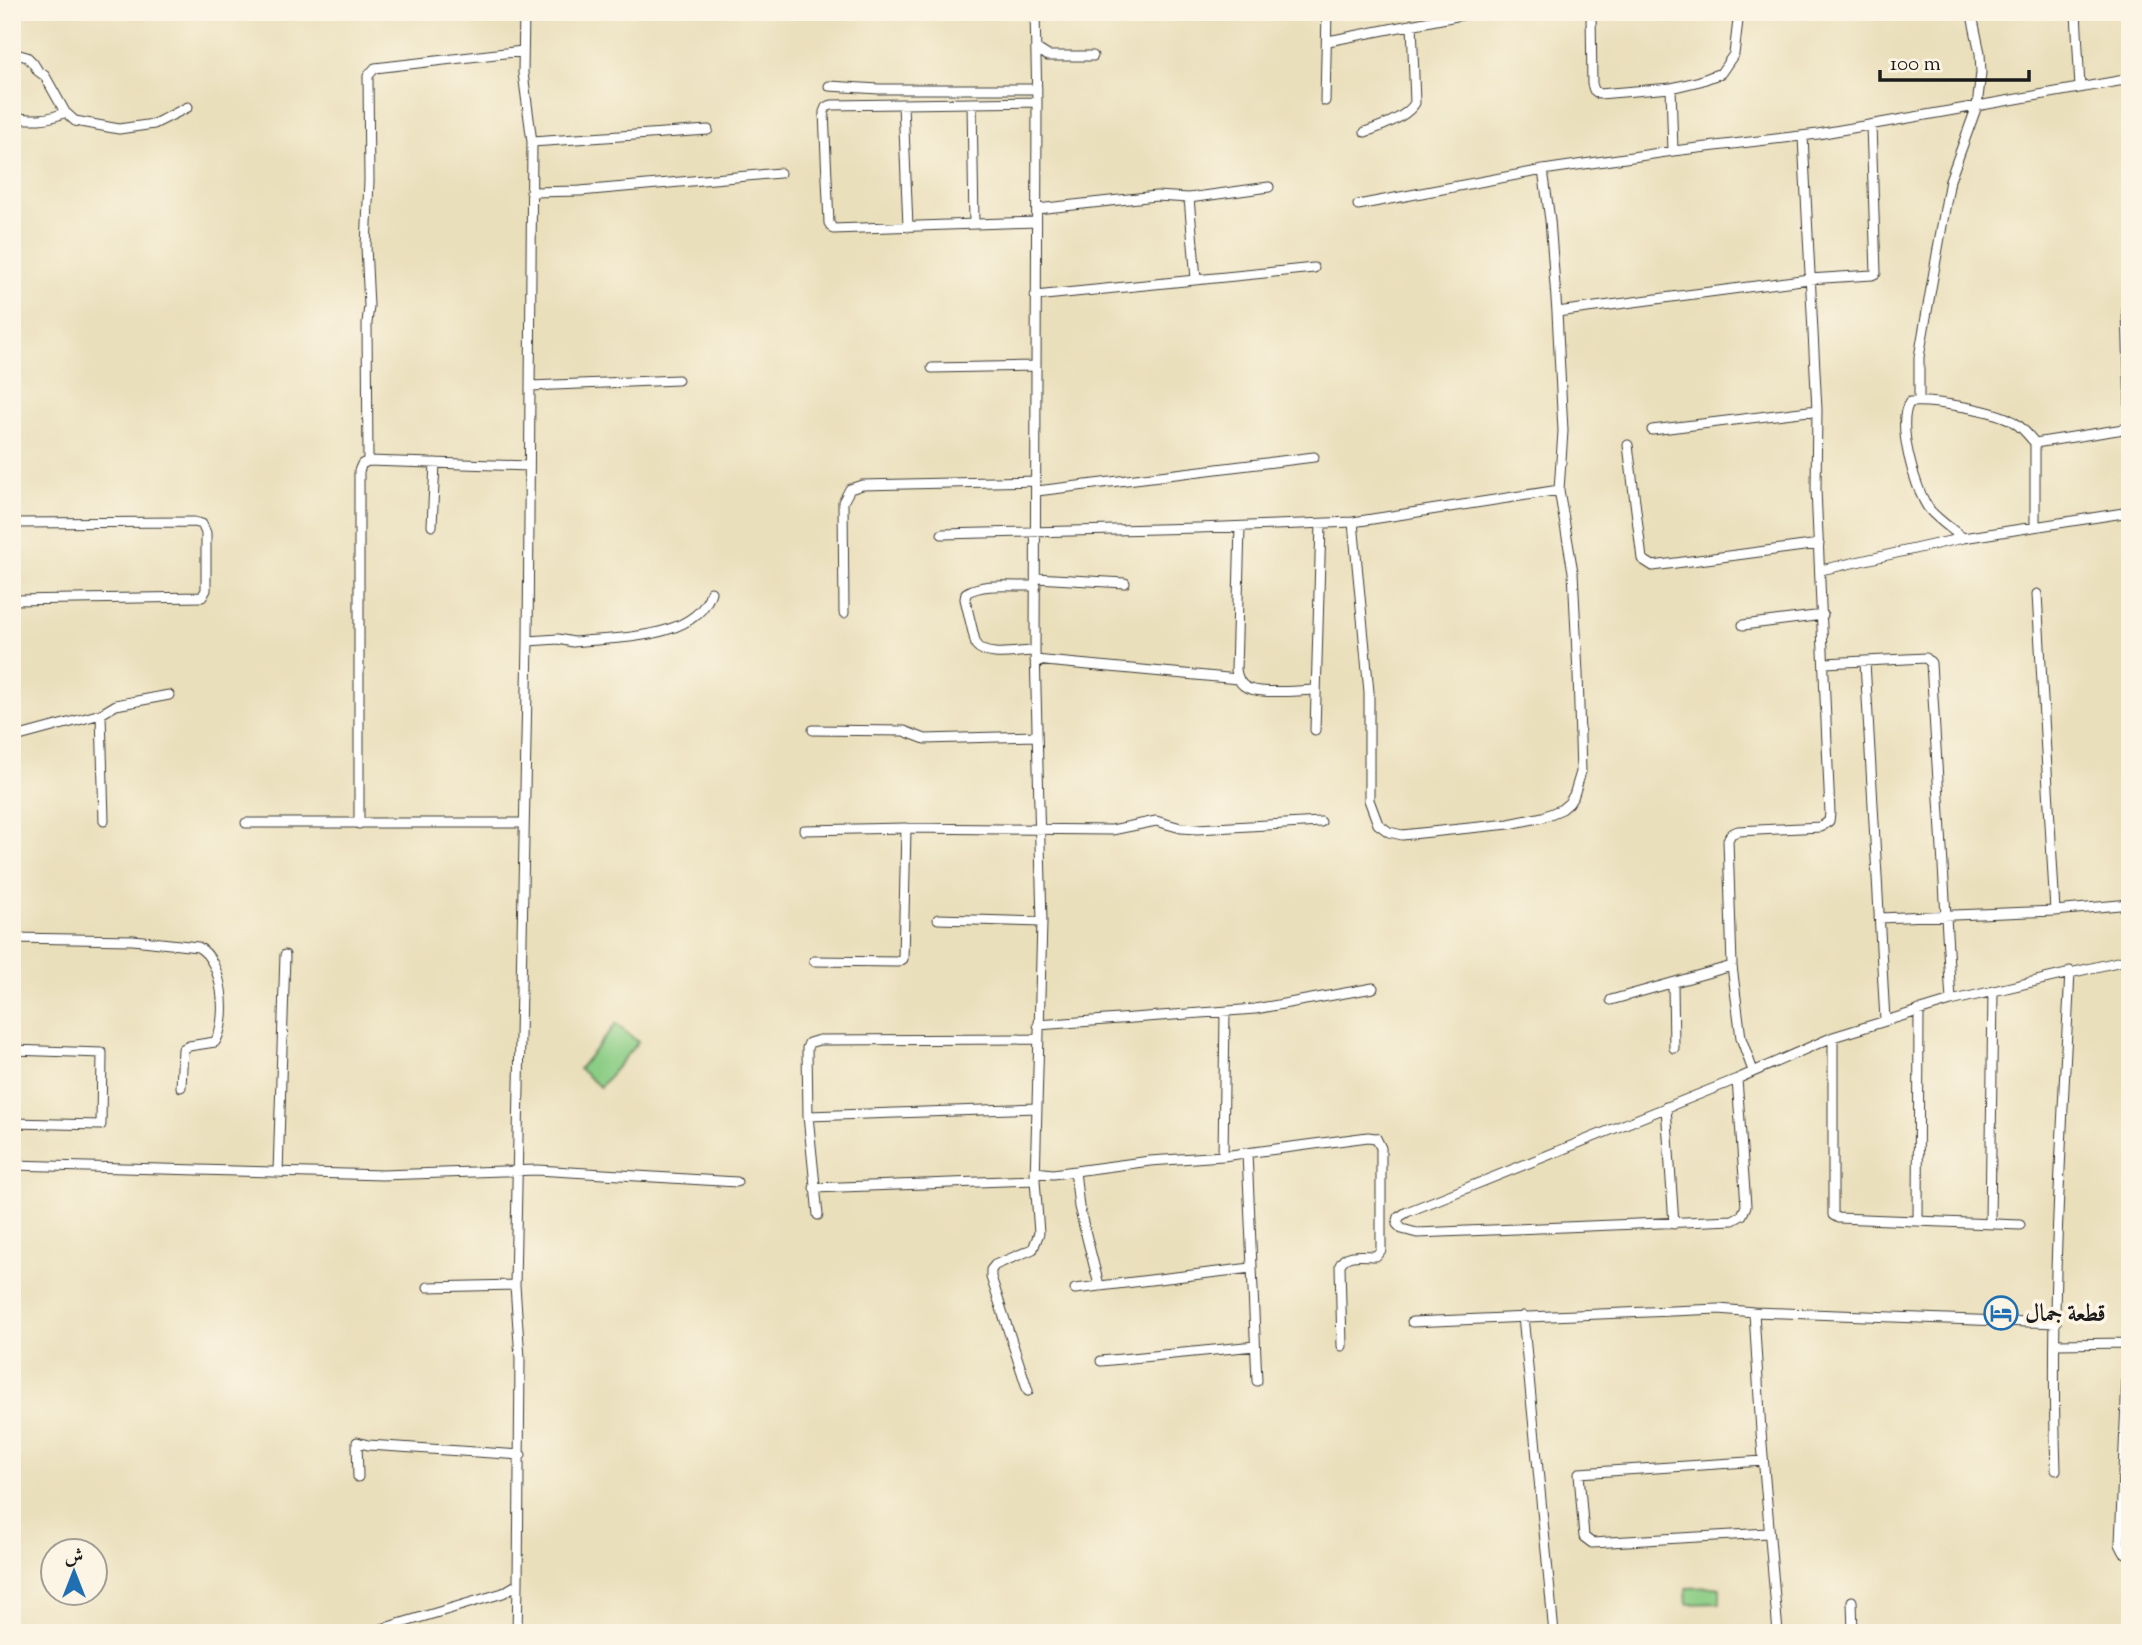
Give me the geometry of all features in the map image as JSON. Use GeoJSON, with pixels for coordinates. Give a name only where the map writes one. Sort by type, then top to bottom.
{"type":"FeatureCollection","features":[{"type":"Feature","properties":{"kind":"street"},"geometry":{"type":"LineString","coordinates":[[517,1633],[521,1455],[520,1358],[515,1284],[520,1173],[528,640],[532,142],[523,73],[524,12]]}},
{"type":"Feature","properties":{"kind":"street"},"geometry":{"type":"LineString","coordinates":[[1028,1391],[991,1270],[995,1265],[1029,1252],[1039,1233],[1035,1176],[1042,922],[1035,655],[1035,12]]}},
{"type":"Feature","properties":{"kind":"street"},"geometry":{"type":"LineString","coordinates":[[1325,101],[1327,12]]}},
{"type":"Feature","properties":{"kind":"street"},"geometry":{"type":"LineString","coordinates":[[1328,41],[1477,12]]}},
{"type":"Feature","properties":{"kind":"street"},"geometry":{"type":"LineString","coordinates":[[1591,12],[1594,90],[1599,93],[1671,88],[1721,73],[1734,54],[1739,12]]}},
{"type":"Feature","properties":{"kind":"street"},"geometry":{"type":"LineString","coordinates":[[1919,401],[1919,356],[1950,180],[1977,106],[1981,73],[1973,20],[1976,12]]}},
{"type":"Feature","properties":{"kind":"street"},"geometry":{"type":"LineString","coordinates":[[2076,12],[2080,88]]}},
{"type":"Feature","properties":{"kind":"street"},"geometry":{"type":"LineString","coordinates":[[1365,132],[1395,118],[1412,108],[1415,103],[1412,24]]}},
{"type":"Feature","properties":{"kind":"street"},"geometry":{"type":"LineString","coordinates":[[1037,49],[1048,56],[1093,56]]}},
{"type":"Feature","properties":{"kind":"street"},"geometry":{"type":"LineString","coordinates":[[368,461],[368,76],[375,68],[523,51]]}},
{"type":"Feature","properties":{"kind":"street"},"geometry":{"type":"LineString","coordinates":[[12,53],[27,57],[45,76],[65,112],[75,121],[120,129],[154,124],[188,107]]}},
{"type":"Feature","properties":{"kind":"street"},"geometry":{"type":"LineString","coordinates":[[1358,205],[1543,170],[1803,136],[2130,79]]}},
{"type":"Feature","properties":{"kind":"street"},"geometry":{"type":"LineString","coordinates":[[829,86],[879,89],[1037,89]]}},
{"type":"Feature","properties":{"kind":"street"},"geometry":{"type":"LineString","coordinates":[[1671,88],[1673,151]]}},
{"type":"Feature","properties":{"kind":"street"},"geometry":{"type":"LineString","coordinates":[[1036,222],[833,229],[829,223],[824,112],[832,105],[1037,102]]}},
{"type":"Feature","properties":{"kind":"street"},"geometry":{"type":"LineString","coordinates":[[972,103],[974,225]]}},
{"type":"Feature","properties":{"kind":"street"},"geometry":{"type":"LineString","coordinates":[[903,104],[908,227]]}},
{"type":"Feature","properties":{"kind":"street"},"geometry":{"type":"LineString","coordinates":[[12,117],[46,119],[65,112]]}},
{"type":"Feature","properties":{"kind":"street"},"geometry":{"type":"LineString","coordinates":[[1558,312],[1809,279],[1876,273],[1871,125]]}},
{"type":"Feature","properties":{"kind":"street"},"geometry":{"type":"LineString","coordinates":[[532,142],[708,131]]}},
{"type":"Feature","properties":{"kind":"street"},"geometry":{"type":"LineString","coordinates":[[1753,1071],[1741,1038],[1732,966],[1727,848],[1731,834],[1738,831],[1821,827],[1829,821],[1817,410],[1803,136]]}},
{"type":"Feature","properties":{"kind":"street"},"geometry":{"type":"LineString","coordinates":[[1353,522],[1369,692],[1369,800],[1378,824],[1389,832],[1402,835],[1509,824],[1543,817],[1562,809],[1569,803],[1579,783],[1578,674],[1573,572],[1559,490],[1563,431],[1558,312],[1543,170]]}},
{"type":"Feature","properties":{"kind":"street"},"geometry":{"type":"LineString","coordinates":[[531,192],[580,191],[780,173]]}},
{"type":"Feature","properties":{"kind":"street"},"geometry":{"type":"LineString","coordinates":[[1037,209],[1156,196],[1189,198],[1269,187]]}},
{"type":"Feature","properties":{"kind":"street"},"geometry":{"type":"LineString","coordinates":[[1189,198],[1196,279]]}},
{"type":"Feature","properties":{"kind":"street"},"geometry":{"type":"LineString","coordinates":[[1035,296],[1314,268]]}},
{"type":"Feature","properties":{"kind":"street"},"geometry":{"type":"LineString","coordinates":[[2130,304],[2127,309],[2130,410]]}},
{"type":"Feature","properties":{"kind":"street"},"geometry":{"type":"LineString","coordinates":[[932,368],[1035,366]]}},
{"type":"Feature","properties":{"kind":"street"},"geometry":{"type":"LineString","coordinates":[[530,386],[678,380]]}},
{"type":"Feature","properties":{"kind":"street"},"geometry":{"type":"LineString","coordinates":[[1963,538],[1929,508],[1920,492],[1907,452],[1906,408],[1910,402],[1919,401],[2000,416],[2014,422],[2035,443],[2035,526]]}},
{"type":"Feature","properties":{"kind":"street"},"geometry":{"type":"LineString","coordinates":[[1652,430],[1817,410]]}},
{"type":"Feature","properties":{"kind":"street"},"geometry":{"type":"LineString","coordinates":[[2035,443],[2130,428]]}},
{"type":"Feature","properties":{"kind":"street"},"geometry":{"type":"LineString","coordinates":[[1628,445],[1642,559],[1647,564],[1653,566],[1819,544]]}},
{"type":"Feature","properties":{"kind":"street"},"geometry":{"type":"LineString","coordinates":[[844,613],[843,502],[849,489],[862,485],[1037,486],[1314,457]]}},
{"type":"Feature","properties":{"kind":"street"},"geometry":{"type":"LineString","coordinates":[[359,824],[359,471],[362,464],[368,461],[529,466]]}},
{"type":"Feature","properties":{"kind":"street"},"geometry":{"type":"LineString","coordinates":[[432,526],[435,463]]}},
{"type":"Feature","properties":{"kind":"street"},"geometry":{"type":"LineString","coordinates":[[942,534],[1353,522],[1559,490]]}},
{"type":"Feature","properties":{"kind":"street"},"geometry":{"type":"LineString","coordinates":[[1821,570],[1963,538],[2130,512]]}},
{"type":"Feature","properties":{"kind":"street"},"geometry":{"type":"LineString","coordinates":[[12,523],[198,522],[204,526],[206,533],[206,590],[204,595],[198,598],[12,600]]}},
{"type":"Feature","properties":{"kind":"street"},"geometry":{"type":"LineString","coordinates":[[1315,730],[1321,524]]}},
{"type":"Feature","properties":{"kind":"street"},"geometry":{"type":"LineString","coordinates":[[1240,527],[1236,670],[1238,679],[1242,685],[1254,691],[1316,690]]}},
{"type":"Feature","properties":{"kind":"street"},"geometry":{"type":"LineString","coordinates":[[1125,583],[1036,582],[971,590],[966,593],[965,599],[976,645],[983,652],[1035,655],[1238,679]]}},
{"type":"Feature","properties":{"kind":"street"},"geometry":{"type":"LineString","coordinates":[[528,640],[558,639],[573,642],[668,630],[683,625],[696,616],[707,604],[711,592]]}},
{"type":"Feature","properties":{"kind":"street"},"geometry":{"type":"LineString","coordinates":[[2037,594],[2055,911]]}},
{"type":"Feature","properties":{"kind":"street"},"geometry":{"type":"LineString","coordinates":[[1743,625],[1823,615]]}},
{"type":"Feature","properties":{"kind":"street"},"geometry":{"type":"LineString","coordinates":[[1825,663],[1926,658],[1931,663],[1951,1001]]}},
{"type":"Feature","properties":{"kind":"street"},"geometry":{"type":"LineString","coordinates":[[1865,662],[1885,1020]]}},
{"type":"Feature","properties":{"kind":"street"},"geometry":{"type":"LineString","coordinates":[[12,738],[101,714],[116,705],[169,695]]}},
{"type":"Feature","properties":{"kind":"street"},"geometry":{"type":"LineString","coordinates":[[101,714],[104,821]]}},
{"type":"Feature","properties":{"kind":"street"},"geometry":{"type":"LineString","coordinates":[[813,730],[904,731],[925,739],[1037,736]]}},
{"type":"Feature","properties":{"kind":"street"},"geometry":{"type":"LineString","coordinates":[[804,830],[1112,830],[1156,821],[1197,829],[1321,821]]}},
{"type":"Feature","properties":{"kind":"street"},"geometry":{"type":"LineString","coordinates":[[246,823],[524,823]]}},
{"type":"Feature","properties":{"kind":"street"},"geometry":{"type":"LineString","coordinates":[[814,961],[898,962],[902,959],[906,828]]}},
{"type":"Feature","properties":{"kind":"street"},"geometry":{"type":"LineString","coordinates":[[1879,918],[2055,911],[2130,904]]}},
{"type":"Feature","properties":{"kind":"street"},"geometry":{"type":"LineString","coordinates":[[938,919],[1042,922]]}},
{"type":"Feature","properties":{"kind":"street"},"geometry":{"type":"LineString","coordinates":[[12,938],[133,940],[198,947],[205,951],[217,969],[221,1025],[215,1042],[183,1049],[181,1087]]}},
{"type":"Feature","properties":{"kind":"street"},"geometry":{"type":"LineString","coordinates":[[278,1173],[285,955]]}},
{"type":"Feature","properties":{"kind":"street"},"geometry":{"type":"LineString","coordinates":[[1737,1079],[1746,1206],[1742,1215],[1733,1220],[1417,1233],[1402,1229],[1397,1224],[1399,1217],[1407,1212],[1737,1079],[1833,1037],[1951,1001],[2130,959]]}},
{"type":"Feature","properties":{"kind":"street"},"geometry":{"type":"LineString","coordinates":[[1611,1000],[1732,966]]}},
{"type":"Feature","properties":{"kind":"street"},"geometry":{"type":"LineString","coordinates":[[2056,1469],[2053,1407],[2057,1235],[2070,971]]}},
{"type":"Feature","properties":{"kind":"street"},"geometry":{"type":"LineString","coordinates":[[1674,982],[1674,1048]]}},
{"type":"Feature","properties":{"kind":"street"},"geometry":{"type":"LineString","coordinates":[[1038,1025],[1225,1012],[1282,1005],[1373,988]]}},
{"type":"Feature","properties":{"kind":"street"},"geometry":{"type":"LineString","coordinates":[[1990,1223],[1993,991]]}},
{"type":"Feature","properties":{"kind":"street"},"geometry":{"type":"LineString","coordinates":[[1918,1220],[1919,1010]]}},
{"type":"Feature","properties":{"kind":"street"},"geometry":{"type":"LineString","coordinates":[[1223,1156],[1225,1012]]}},
{"type":"Feature","properties":{"kind":"street"},"geometry":{"type":"LineString","coordinates":[[1833,1037],[1832,1212],[1838,1218],[2020,1225]]}},
{"type":"Feature","properties":{"kind":"street"},"geometry":{"type":"LineString","coordinates":[[818,1215],[808,1116],[809,1043],[1037,1039]]}},
{"type":"Feature","properties":{"kind":"street"},"geometry":{"type":"LineString","coordinates":[[12,1050],[102,1053],[101,1125],[12,1123]]}},
{"type":"Feature","properties":{"kind":"street"},"geometry":{"type":"LineString","coordinates":[[1666,1107],[1674,1224]]}},
{"type":"Feature","properties":{"kind":"street"},"geometry":{"type":"LineString","coordinates":[[808,1116],[1037,1108]]}},
{"type":"Feature","properties":{"kind":"street"},"geometry":{"type":"LineString","coordinates":[[814,1188],[1035,1176],[1150,1161],[1223,1156],[1376,1138],[1379,1142],[1381,1250],[1376,1256],[1348,1256],[1339,1265],[1342,1346]]}},
{"type":"Feature","properties":{"kind":"street"},"geometry":{"type":"LineString","coordinates":[[1247,1153],[1257,1381]]}},
{"type":"Feature","properties":{"kind":"street"},"geometry":{"type":"LineString","coordinates":[[12,1165],[382,1175],[520,1173],[737,1182]]}},
{"type":"Feature","properties":{"kind":"street"},"geometry":{"type":"LineString","coordinates":[[1075,1171],[1079,1207],[1098,1281]]}},
{"type":"Feature","properties":{"kind":"street"},"geometry":{"type":"LineString","coordinates":[[1075,1289],[1251,1268]]}},
{"type":"Feature","properties":{"kind":"street"},"geometry":{"type":"LineString","coordinates":[[428,1287],[515,1284]]}},
{"type":"Feature","properties":{"kind":"street"},"geometry":{"type":"LineString","coordinates":[[2130,1305],[2120,1544],[2124,1552],[2130,1555]]}},
{"type":"Feature","properties":{"kind":"street"},"geometry":{"type":"LineString","coordinates":[[1412,1322],[1719,1309],[2056,1323]]}},
{"type":"Feature","properties":{"kind":"street"},"geometry":{"type":"LineString","coordinates":[[1754,1312],[1768,1533],[1778,1633]]}},
{"type":"Feature","properties":{"kind":"street"},"geometry":{"type":"LineString","coordinates":[[1523,1316],[1554,1633]]}},
{"type":"Feature","properties":{"kind":"street"},"geometry":{"type":"LineString","coordinates":[[2056,1344],[2129,1343]]}},
{"type":"Feature","properties":{"kind":"street"},"geometry":{"type":"LineString","coordinates":[[1101,1361],[1255,1346]]}},
{"type":"Feature","properties":{"kind":"street"},"geometry":{"type":"LineString","coordinates":[[358,1477],[357,1442],[368,1445],[521,1455]]}},
{"type":"Feature","properties":{"kind":"street"},"geometry":{"type":"LineString","coordinates":[[1763,1461],[1579,1473],[1584,1537],[1592,1543],[1768,1533]]}},
{"type":"Feature","properties":{"kind":"street"},"geometry":{"type":"LineString","coordinates":[[369,1633],[503,1593],[518,1584]]}},
{"type":"Feature","properties":{"kind":"street"},"geometry":{"type":"LineString","coordinates":[[1852,1601],[1853,1633]]}},
{"type":"Feature","properties":{"kind":"green space"},"geometry":{"type":"Polygon","coordinates":[[[616,1024],[638,1042],[600,1087],[579,1069],[616,1024]]]}},
{"type":"Feature","properties":{"kind":"green space"},"geometry":{"type":"Polygon","coordinates":[[[1720,1587],[1720,1603],[1687,1604],[1686,1588],[1720,1587]]]}},
{"type":"Feature","properties":{"kind":"place","name":"قطعة جمال"},"geometry":{"type":"Point","coordinates":[2001,1313]}}]}
